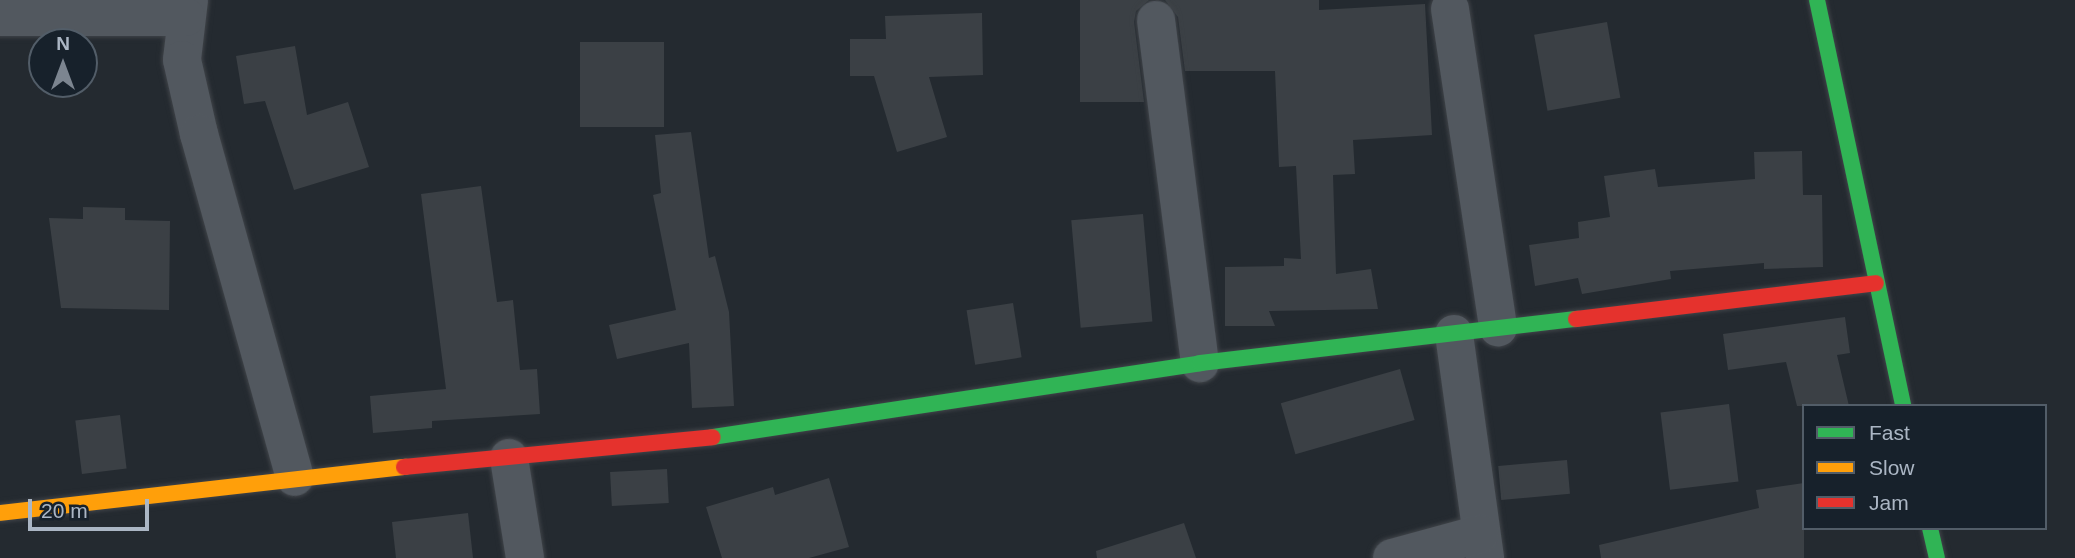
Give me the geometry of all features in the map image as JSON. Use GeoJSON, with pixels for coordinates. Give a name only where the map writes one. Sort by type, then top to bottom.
{"type":"FeatureCollection","features":[{"type":"Feature","properties":{"kind":"street"},"geometry":{"type":"LineString","coordinates":[[1817,0],[1903,404]]}},
{"type":"Feature","properties":{"kind":"street"},"geometry":{"type":"LineString","coordinates":[[0,17],[188,8],[182,60],[199,134],[295,477]]}},
{"type":"Feature","properties":{"kind":"street"},"geometry":{"type":"LineString","coordinates":[[1450,9],[1498,327]]}},
{"type":"Feature","properties":{"kind":"street"},"geometry":{"type":"LineString","coordinates":[[1156,20],[1200,363]]}},
{"type":"Feature","properties":{"kind":"street"},"geometry":{"type":"LineString","coordinates":[[0,513],[295,477],[733,435],[1200,363],[1877,283]]}},
{"type":"Feature","properties":{"kind":"street"},"geometry":{"type":"LineString","coordinates":[[1392,558],[1483,546],[1454,334]]}},
{"type":"Feature","properties":{"kind":"street"},"geometry":{"type":"LineString","coordinates":[[509,458],[524,558]]}},
{"type":"Feature","properties":{"kind":"street"},"geometry":{"type":"LineString","coordinates":[[1930,530],[1937,558]]}},
{"type":"Feature","properties":{"kind":"building"},"geometry":{"type":"Polygon","coordinates":[[[1080,0],[1149,0],[1136,11],[1134,22],[1144,102],[1080,102],[1080,0]]]}},
{"type":"Feature","properties":{"kind":"building"},"geometry":{"type":"Polygon","coordinates":[[[1165,0],[1319,0],[1319,10],[1425,4],[1432,135],[1353,140],[1355,174],[1333,175],[1336,274],[1371,269],[1378,309],[1269,311],[1275,326],[1225,326],[1225,267],[1284,266],[1284,258],[1301,259],[1296,166],[1279,167],[1275,71],[1185,71],[1178,17],[1165,0]]]}},
{"type":"Feature","properties":{"kind":"building"},"geometry":{"type":"Polygon","coordinates":[[[982,13],[983,75],[929,77],[947,137],[897,152],[874,76],[850,76],[850,39],[886,39],[885,16],[982,13]]]}},
{"type":"Feature","properties":{"kind":"building"},"geometry":{"type":"Polygon","coordinates":[[[1607,22],[1620,98],[1547,111],[1534,35],[1607,22]]]}},
{"type":"Feature","properties":{"kind":"building"},"geometry":{"type":"Polygon","coordinates":[[[580,42],[664,42],[664,127],[580,127],[580,42]]]}},
{"type":"Feature","properties":{"kind":"building"},"geometry":{"type":"Polygon","coordinates":[[[295,46],[307,115],[348,102],[369,167],[294,190],[265,101],[244,104],[236,56],[295,46]]]}},
{"type":"Feature","properties":{"kind":"building"},"geometry":{"type":"Polygon","coordinates":[[[691,132],[709,258],[715,256],[729,312],[734,406],[692,408],[689,343],[617,359],[609,325],[676,310],[653,195],[661,193],[655,135],[691,132]]]}},
{"type":"Feature","properties":{"kind":"building"},"geometry":{"type":"Polygon","coordinates":[[[1802,151],[1803,195],[1822,195],[1823,267],[1764,269],[1764,263],[1670,271],[1671,279],[1582,294],[1578,278],[1535,286],[1529,245],[1579,238],[1578,222],[1610,217],[1604,176],[1655,169],[1658,187],[1755,179],[1754,152],[1802,151]]]}},
{"type":"Feature","properties":{"kind":"building"},"geometry":{"type":"Polygon","coordinates":[[[481,186],[497,302],[513,300],[520,370],[537,369],[540,414],[432,421],[432,428],[373,433],[370,396],[446,389],[421,194],[481,186]]]}},
{"type":"Feature","properties":{"kind":"building"},"geometry":{"type":"Polygon","coordinates":[[[83,207],[125,208],[125,220],[170,221],[169,310],[61,308],[49,218],[83,219],[83,207]]]}},
{"type":"Feature","properties":{"kind":"building"},"geometry":{"type":"Polygon","coordinates":[[[1143,214],[1152,322],[1081,328],[1071,220],[1143,214]]]}},
{"type":"Feature","properties":{"kind":"building"},"geometry":{"type":"Polygon","coordinates":[[[1013,303],[1022,357],[975,365],[967,310],[1013,303]]]}},
{"type":"Feature","properties":{"kind":"building"},"geometry":{"type":"Polygon","coordinates":[[[1845,317],[1850,353],[1837,355],[1849,404],[1797,406],[1786,362],[1728,370],[1723,334],[1845,317]]]}},
{"type":"Feature","properties":{"kind":"building"},"geometry":{"type":"Polygon","coordinates":[[[1400,369],[1415,420],[1295,454],[1281,403],[1400,369]]]}},
{"type":"Feature","properties":{"kind":"building"},"geometry":{"type":"Polygon","coordinates":[[[1729,404],[1739,481],[1670,490],[1661,412],[1729,404]]]}},
{"type":"Feature","properties":{"kind":"building"},"geometry":{"type":"Polygon","coordinates":[[[120,415],[127,469],[82,474],[75,420],[120,415]]]}},
{"type":"Feature","properties":{"kind":"building"},"geometry":{"type":"Polygon","coordinates":[[[1567,460],[1570,494],[1501,500],[1498,466],[1567,460]]]}},
{"type":"Feature","properties":{"kind":"building"},"geometry":{"type":"Polygon","coordinates":[[[667,469],[669,503],[612,506],[610,472],[667,469]]]}},
{"type":"Feature","properties":{"kind":"building"},"geometry":{"type":"Polygon","coordinates":[[[829,478],[849,547],[809,558],[722,558],[706,507],[773,487],[775,495],[829,478]]]}},
{"type":"Feature","properties":{"kind":"building"},"geometry":{"type":"Polygon","coordinates":[[[1802,483],[1804,558],[1601,558],[1599,545],[1759,508],[1756,490],[1802,483]]]}},
{"type":"Feature","properties":{"kind":"building"},"geometry":{"type":"Polygon","coordinates":[[[468,513],[473,558],[396,558],[392,522],[468,513]]]}},
{"type":"Feature","properties":{"kind":"building"},"geometry":{"type":"Polygon","coordinates":[[[1184,523],[1196,558],[1097,558],[1096,551],[1184,523]]]}},
{"type":"Feature","properties":{"kind":"traffic: fast"},"geometry":{"type":"LineString","coordinates":[[1817,0],[1903,404]]}},
{"type":"Feature","properties":{"kind":"traffic: fast"},"geometry":{"type":"LineString","coordinates":[[713,437],[1200,363],[1576,319]]}},
{"type":"Feature","properties":{"kind":"traffic: fast"},"geometry":{"type":"LineString","coordinates":[[1930,530],[1937,558]]}},
{"type":"Feature","properties":{"kind":"traffic: slow"},"geometry":{"type":"LineString","coordinates":[[0,513],[404,467]]}},
{"type":"Feature","properties":{"kind":"traffic: jam"},"geometry":{"type":"LineString","coordinates":[[1576,319],[1876,283]]}},
{"type":"Feature","properties":{"kind":"traffic: jam"},"geometry":{"type":"LineString","coordinates":[[404,467],[713,437]]}}]}
